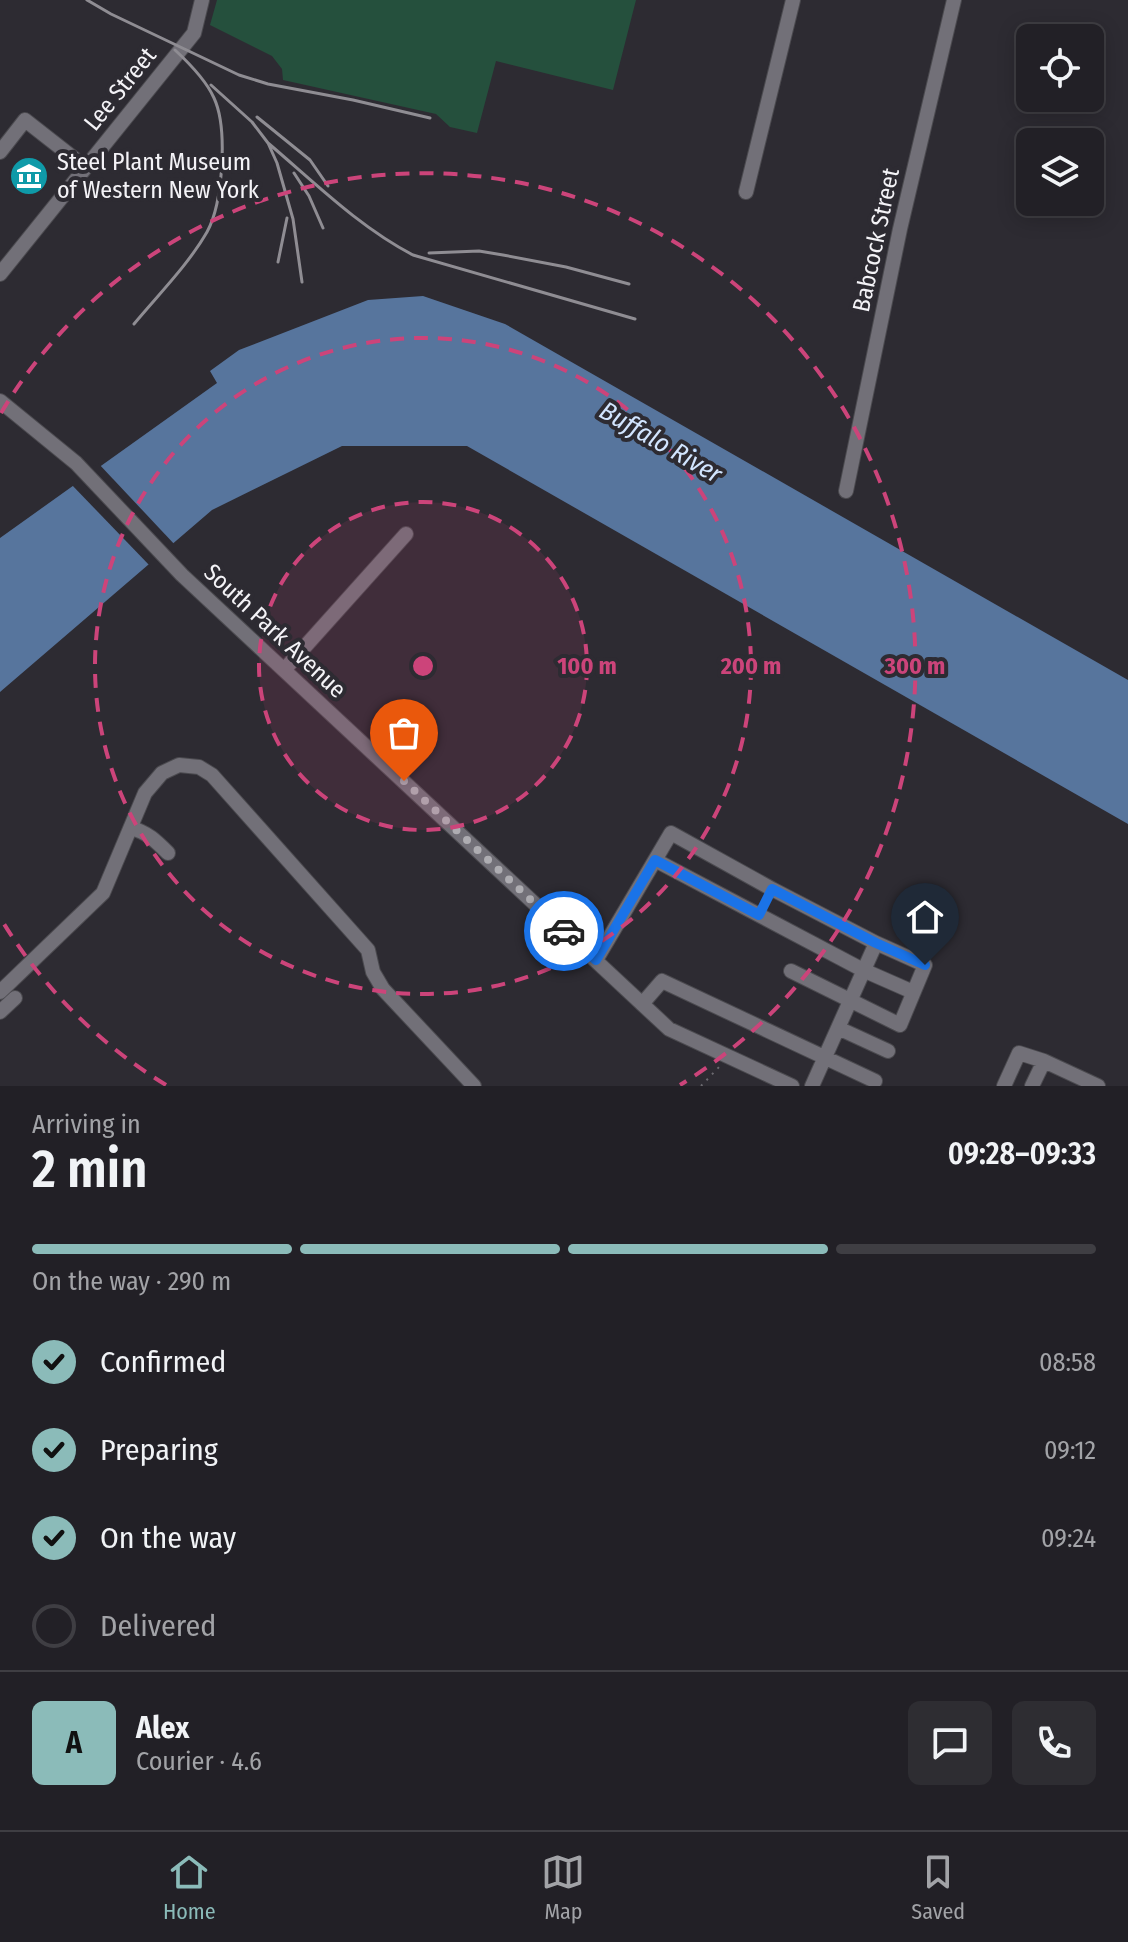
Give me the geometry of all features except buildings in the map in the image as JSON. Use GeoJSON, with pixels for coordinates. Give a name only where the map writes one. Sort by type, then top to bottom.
{"type":"FeatureCollection","features":[{"type":"Feature","properties":{"kind":"street","name":"Lee Street"},"geometry":{"type":"LineString","coordinates":[[0,274],[194,33],[202,0]]}},
{"type":"Feature","properties":{"kind":"street"},"geometry":{"type":"LineString","coordinates":[[746,192],[793,0]]}},
{"type":"Feature","properties":{"kind":"street","name":"Babcock Street"},"geometry":{"type":"LineString","coordinates":[[846,491],[900,229],[954,0]]}},
{"type":"Feature","properties":{"kind":"street"},"geometry":{"type":"LineString","coordinates":[[0,152],[25,120],[85,167]]}},
{"type":"Feature","properties":{"kind":"street","name":"South Park Avenue"},"geometry":{"type":"LineString","coordinates":[[0,401],[76,463],[182,575],[642,1004],[675,1032],[792,1086]]}},
{"type":"Feature","properties":{"kind":"street"},"geometry":{"type":"LineString","coordinates":[[284,670],[406,534]]}},
{"type":"Feature","properties":{"kind":"street"},"geometry":{"type":"LineString","coordinates":[[0,992],[103,893],[145,793],[162,773],[179,765],[199,767],[212,775],[368,950],[373,972],[383,989],[474,1086]]}},
{"type":"Feature","properties":{"kind":"street"},"geometry":{"type":"LineString","coordinates":[[131,828],[151,836],[168,853]]}},
{"type":"Feature","properties":{"kind":"street"},"geometry":{"type":"LineString","coordinates":[[596,960],[671,833],[772,889],[925,965],[900,1025],[791,971]]}},
{"type":"Feature","properties":{"kind":"street"},"geometry":{"type":"LineString","coordinates":[[655,860],[863,970],[913,992]]}},
{"type":"Feature","properties":{"kind":"street"},"geometry":{"type":"LineString","coordinates":[[759,915],[772,889]]}},
{"type":"Feature","properties":{"kind":"street"},"geometry":{"type":"LineString","coordinates":[[812,1086],[876,943]]}},
{"type":"Feature","properties":{"kind":"street"},"geometry":{"type":"LineString","coordinates":[[642,1004],[662,981],[875,1081]]}},
{"type":"Feature","properties":{"kind":"street"},"geometry":{"type":"LineString","coordinates":[[0,1012],[15,998]]}},
{"type":"Feature","properties":{"kind":"street"},"geometry":{"type":"LineString","coordinates":[[838,1028],[888,1051]]}},
{"type":"Feature","properties":{"kind":"street"},"geometry":{"type":"LineString","coordinates":[[1004,1086],[1019,1053],[1098,1086]]}},
{"type":"Feature","properties":{"kind":"street"},"geometry":{"type":"LineString","coordinates":[[1032,1086],[1044,1061]]}},
{"type":"Feature","properties":{"kind":"path"},"geometry":{"type":"LineString","coordinates":[[701,1086],[727,1056]]}},
{"type":"Feature","properties":{"kind":"green space"},"geometry":{"type":"Polygon","coordinates":[[[217,0],[636,0],[613,90],[496,61],[477,133],[450,127],[436,114],[283,80],[282,69],[272,56],[210,25],[217,0]]]}},
{"type":"Feature","properties":{"kind":"water","name":"Buffalo River"},"geometry":{"type":"Polygon","coordinates":[[[423,296],[505,324],[1128,680],[1128,824],[467,446],[342,446],[212,510],[0,692],[0,538],[217,383],[210,371],[239,350],[368,300],[423,296]]]}},
{"type":"Feature","properties":{"kind":"pier"},"geometry":{"type":"Polygon","coordinates":[[[98,463],[176,546],[151,567],[70,483],[98,463]]]}},
{"type":"Feature","properties":{"kind":"railway"},"geometry":{"type":"LineString","coordinates":[[87,0],[239,75],[268,84],[430,118]]}},
{"type":"Feature","properties":{"kind":"railway"},"geometry":{"type":"LineString","coordinates":[[134,324],[182,268],[207,232],[220,185],[221,128],[214,98],[202,78],[175,50]]}},
{"type":"Feature","properties":{"kind":"railway"},"geometry":{"type":"LineString","coordinates":[[211,85],[252,122],[268,143],[293,219],[302,282]]}},
{"type":"Feature","properties":{"kind":"railway"},"geometry":{"type":"LineString","coordinates":[[257,117],[310,160],[328,186]]}},
{"type":"Feature","properties":{"kind":"railway"},"geometry":{"type":"LineString","coordinates":[[268,143],[356,218],[413,255],[635,319]]}},
{"type":"Feature","properties":{"kind":"railway"},"geometry":{"type":"LineString","coordinates":[[294,173],[309,196],[323,228]]}},
{"type":"Feature","properties":{"kind":"railway"},"geometry":{"type":"LineString","coordinates":[[278,262],[287,218]]}},
{"type":"Feature","properties":{"kind":"railway"},"geometry":{"type":"LineString","coordinates":[[429,253],[479,251],[566,267],[629,284]]}},
{"type":"Feature","properties":{"kind":"way so far"},"geometry":{"type":"LineString","coordinates":[[404,781],[564,931]]}},
{"type":"Feature","properties":{"kind":"place","name":"Steel Plant Museum of Western New York"},"geometry":{"type":"Point","coordinates":[29,176]}},
{"type":"Feature","properties":{"kind":"route"},"geometry":{"type":"LineString","coordinates":[[564,931],[596,960],[655,860],[759,915],[772,889],[925,965]]}}]}
